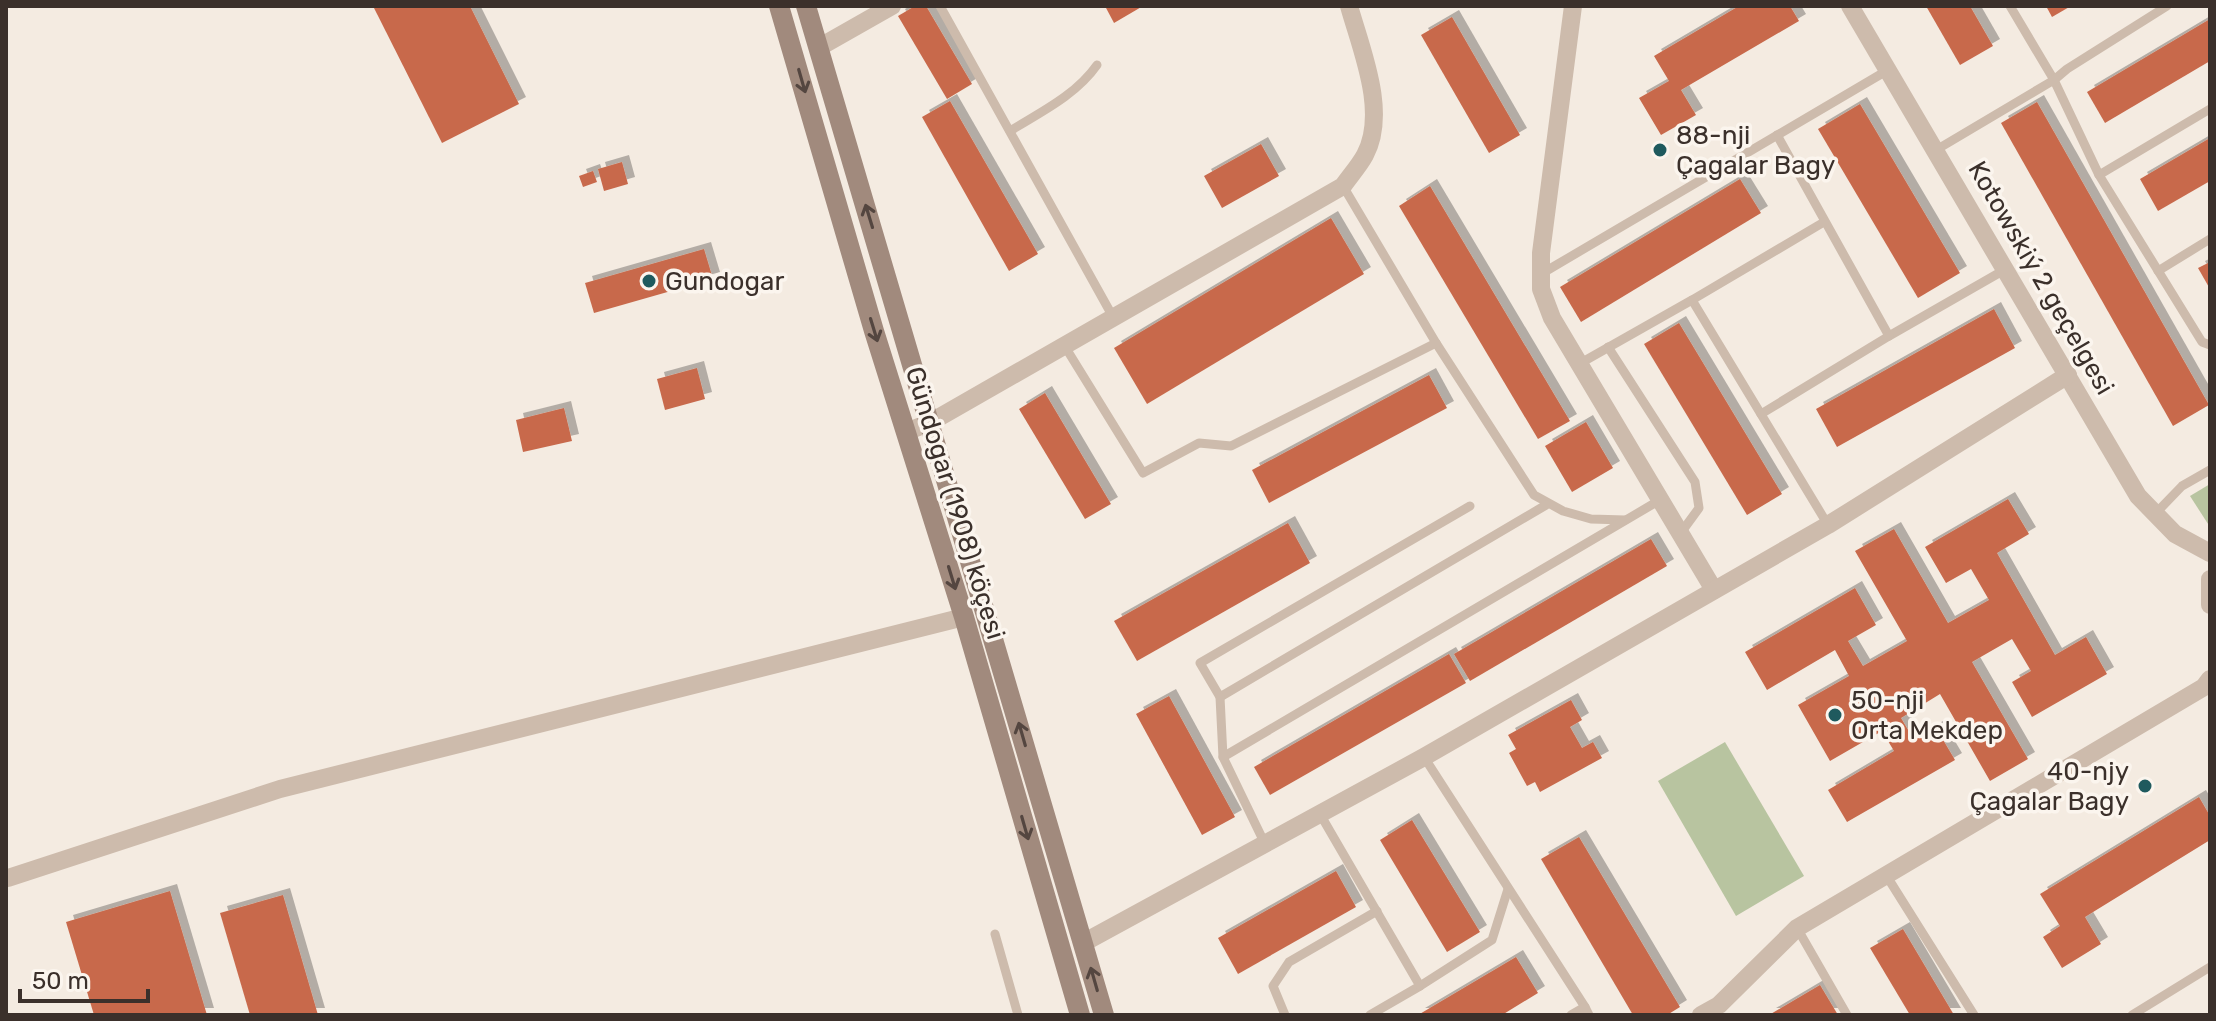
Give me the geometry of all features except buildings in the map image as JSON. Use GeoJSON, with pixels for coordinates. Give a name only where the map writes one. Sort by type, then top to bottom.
{"type":"FeatureCollection","features":[{"type":"Feature","properties":{"kind":"main road","name":"Gündogar (1908) köçesi"},"geometry":{"type":"LineString","coordinates":[[779,6],[964,617],[1080,1015]]}},
{"type":"Feature","properties":{"kind":"main road","name":"Gündogar (1908) köçesi"},"geometry":{"type":"LineString","coordinates":[[806,6],[1104,1015]]}},
{"type":"Feature","properties":{"kind":"main road"},"geometry":{"type":"LineString","coordinates":[[1061,951],[1083,943]]}},
{"type":"Feature","properties":{"kind":"street"},"geometry":{"type":"LineString","coordinates":[[818,48],[892,6]]}},
{"type":"Feature","properties":{"kind":"street"},"geometry":{"type":"LineString","coordinates":[[906,432],[931,422],[1343,186],[1366,154],[1375,125],[1367,72],[1349,6]]}},
{"type":"Feature","properties":{"kind":"street"},"geometry":{"type":"LineString","coordinates":[[1573,6],[1541,289],[1552,318],[1714,590]]}},
{"type":"Feature","properties":{"kind":"street","name":"Kotowskiý 2 geçelgesi"},"geometry":{"type":"LineString","coordinates":[[1850,6],[2138,496],[2175,534],[2210,553]]}},
{"type":"Feature","properties":{"kind":"street"},"geometry":{"type":"LineString","coordinates":[[1083,943],[1424,757],[1828,525],[2068,375]]}},
{"type":"Feature","properties":{"kind":"street"},"geometry":{"type":"LineString","coordinates":[[2210,579],[2210,605]]}},
{"type":"Feature","properties":{"kind":"street"},"geometry":{"type":"LineString","coordinates":[[8,878],[280,789],[964,617]]}},
{"type":"Feature","properties":{"kind":"street"},"geometry":{"type":"LineString","coordinates":[[1701,1015],[1719,1005],[1797,928],[2204,687],[2210,679]]}},
{"type":"Feature","properties":{"kind":"lane"},"geometry":{"type":"LineString","coordinates":[[940,6],[1113,317]]}},
{"type":"Feature","properties":{"kind":"lane"},"geometry":{"type":"LineString","coordinates":[[2010,6],[2054,80],[2099,175],[2202,342],[2210,345]]}},
{"type":"Feature","properties":{"kind":"lane"},"geometry":{"type":"LineString","coordinates":[[1936,150],[2054,80],[2167,6]]}},
{"type":"Feature","properties":{"kind":"lane"},"geometry":{"type":"LineString","coordinates":[[1010,131],[1059,102],[1087,80],[1097,65]]}},
{"type":"Feature","properties":{"kind":"lane"},"geometry":{"type":"LineString","coordinates":[[1541,274],[1888,70]]}},
{"type":"Feature","properties":{"kind":"lane"},"geometry":{"type":"LineString","coordinates":[[2099,175],[2210,109]]}},
{"type":"Feature","properties":{"kind":"lane"},"geometry":{"type":"LineString","coordinates":[[1777,135],[1889,336]]}},
{"type":"Feature","properties":{"kind":"lane"},"geometry":{"type":"LineString","coordinates":[[1343,186],[1436,343],[1534,495],[1546,505],[1591,519],[1625,520]]}},
{"type":"Feature","properties":{"kind":"lane"},"geometry":{"type":"LineString","coordinates":[[1579,364],[1824,222]]}},
{"type":"Feature","properties":{"kind":"lane"},"geometry":{"type":"LineString","coordinates":[[2158,271],[2210,239]]}},
{"type":"Feature","properties":{"kind":"lane"},"geometry":{"type":"LineString","coordinates":[[1761,414],[2006,269]]}},
{"type":"Feature","properties":{"kind":"lane"},"geometry":{"type":"LineString","coordinates":[[1692,300],[1828,525]]}},
{"type":"Feature","properties":{"kind":"lane"},"geometry":{"type":"LineString","coordinates":[[1064,345],[1143,473],[1199,443],[1231,446],[1436,343]]}},
{"type":"Feature","properties":{"kind":"lane"},"geometry":{"type":"LineString","coordinates":[[1608,347],[1695,482],[1699,508],[1680,534]]}},
{"type":"Feature","properties":{"kind":"lane"},"geometry":{"type":"LineString","coordinates":[[2155,514],[2182,486],[2210,470]]}},
{"type":"Feature","properties":{"kind":"lane"},"geometry":{"type":"LineString","coordinates":[[1223,757],[1660,500]]}},
{"type":"Feature","properties":{"kind":"lane"},"geometry":{"type":"LineString","coordinates":[[1220,697],[1546,505]]}},
{"type":"Feature","properties":{"kind":"lane"},"geometry":{"type":"LineString","coordinates":[[1265,844],[1223,757],[1220,697],[1200,663],[1470,506]]}},
{"type":"Feature","properties":{"kind":"lane"},"geometry":{"type":"LineString","coordinates":[[1424,757],[1587,1011],[1571,1015]]}},
{"type":"Feature","properties":{"kind":"lane"},"geometry":{"type":"LineString","coordinates":[[1320,814],[1420,986]]}},
{"type":"Feature","properties":{"kind":"lane"},"geometry":{"type":"LineString","coordinates":[[1886,875],[1974,1015]]}},
{"type":"Feature","properties":{"kind":"lane"},"geometry":{"type":"LineString","coordinates":[[1370,1015],[1492,940],[1508,889]]}},
{"type":"Feature","properties":{"kind":"lane"},"geometry":{"type":"LineString","coordinates":[[1285,1015],[1273,986],[1278,973],[1289,962],[1377,911]]}},
{"type":"Feature","properties":{"kind":"lane"},"geometry":{"type":"LineString","coordinates":[[1797,928],[1847,1015]]}},
{"type":"Feature","properties":{"kind":"lane"},"geometry":{"type":"LineString","coordinates":[[995,934],[1018,1015]]}},
{"type":"Feature","properties":{"kind":"lane"},"geometry":{"type":"LineString","coordinates":[[2132,1015],[2210,967]]}},
{"type":"Feature","properties":{"kind":"green space"},"geometry":{"type":"Polygon","coordinates":[[[2210,484],[2210,527],[2190,496],[2210,484]]]}},
{"type":"Feature","properties":{"kind":"green space"},"geometry":{"type":"Polygon","coordinates":[[[1725,742],[1804,876],[1736,916],[1658,781],[1725,742]]]}},
{"type":"Feature","properties":{"kind":"place","name":"88-nji Çagalar Bagy"},"geometry":{"type":"Point","coordinates":[1660,150]}},
{"type":"Feature","properties":{"kind":"place","name":"Gundogar"},"geometry":{"type":"Point","coordinates":[649,281]}},
{"type":"Feature","properties":{"kind":"place","name":"50-nji Orta Mekdep"},"geometry":{"type":"Point","coordinates":[1835,715]}},
{"type":"Feature","properties":{"kind":"place","name":"40-njy Çagalar Bagy"},"geometry":{"type":"Point","coordinates":[2145,786]}}]}
